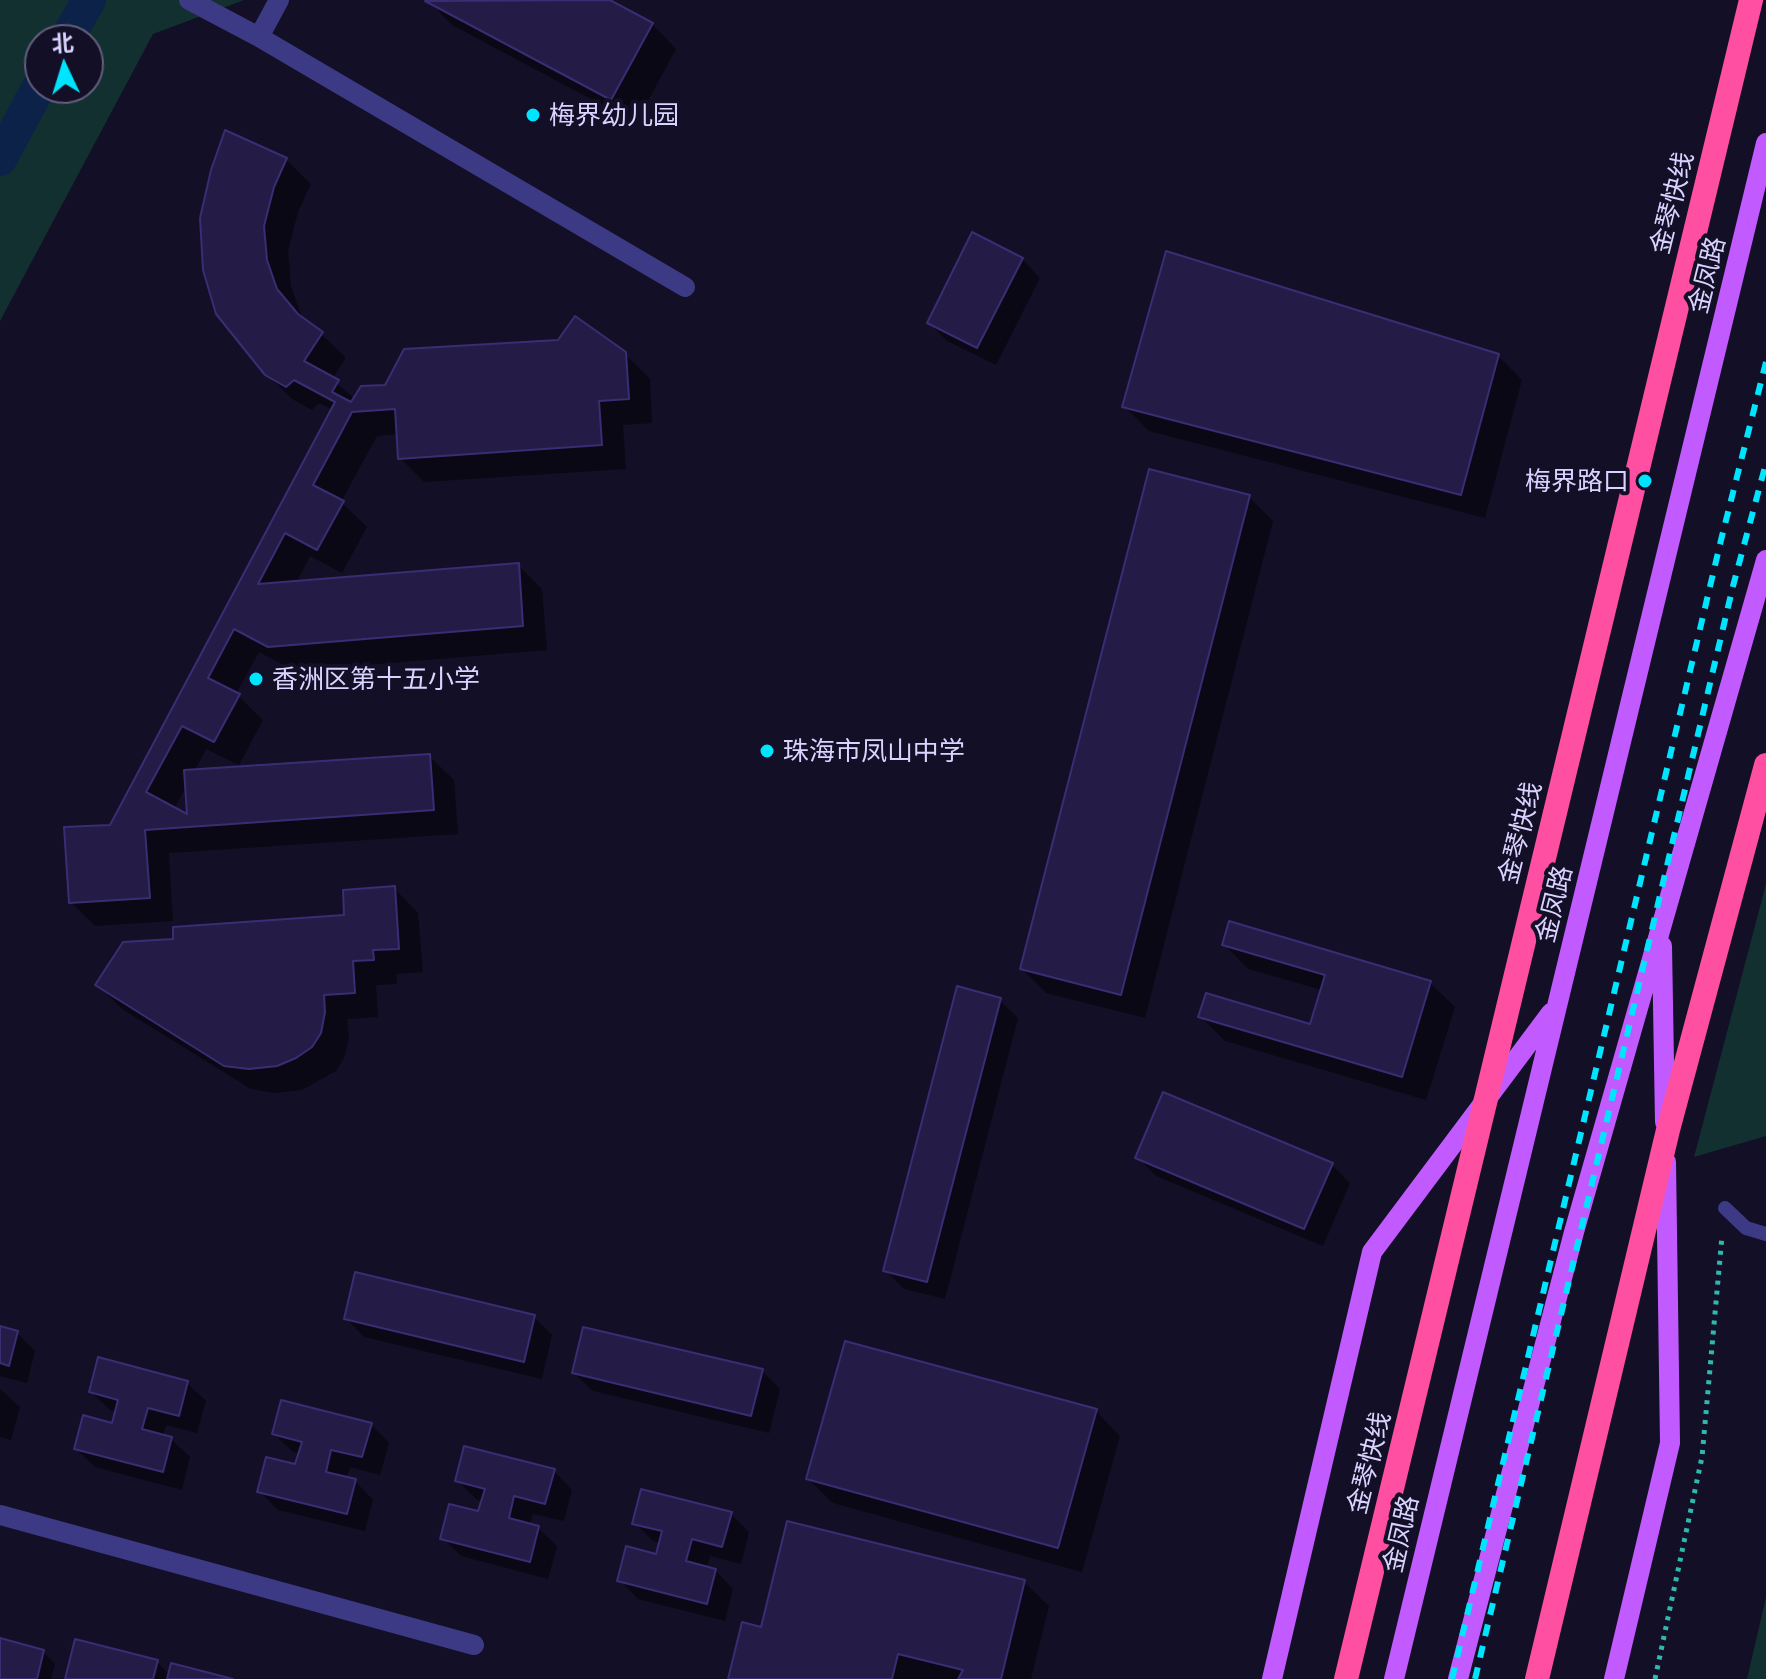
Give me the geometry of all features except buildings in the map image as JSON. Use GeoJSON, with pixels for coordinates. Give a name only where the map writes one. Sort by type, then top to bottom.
{"type":"FeatureCollection","features":[{"type":"Feature","properties":{"kind":"highway","name":"金琴快线"},"geometry":{"type":"LineString","coordinates":[[1346,1679],[1751,0]]}},
{"type":"Feature","properties":{"kind":"highway"},"geometry":{"type":"LineString","coordinates":[[1537,1679],[1668,1130],[1766,765]]}},
{"type":"Feature","properties":{"kind":"main road","name":"金凤路"},"geometry":{"type":"LineString","coordinates":[[1394,1679],[1766,143]]}},
{"type":"Feature","properties":{"kind":"main road"},"geometry":{"type":"LineString","coordinates":[[1458,1679],[1574,1232],[1766,560]]}},
{"type":"Feature","properties":{"kind":"main road"},"geometry":{"type":"LineString","coordinates":[[1614,1679],[1670,1443],[1662,923]]}},
{"type":"Feature","properties":{"kind":"main road"},"geometry":{"type":"LineString","coordinates":[[1272,1679],[1372,1252],[1555,1006]]}},
{"type":"Feature","properties":{"kind":"street"},"geometry":{"type":"LineString","coordinates":[[189,0],[259,37],[685,287]]}},
{"type":"Feature","properties":{"kind":"street"},"geometry":{"type":"LineString","coordinates":[[259,37],[279,0]]}},
{"type":"Feature","properties":{"kind":"street"},"geometry":{"type":"LineString","coordinates":[[0,1515],[474,1645]]}},
{"type":"Feature","properties":{"kind":"lane"},"geometry":{"type":"LineString","coordinates":[[1725,1208],[1746,1228],[1766,1234]]}},
{"type":"Feature","properties":{"kind":"green space"},"geometry":{"type":"Polygon","coordinates":[[[0,0],[244,0],[153,34],[0,321],[0,0]]]}},
{"type":"Feature","properties":{"kind":"green space"},"geometry":{"type":"Polygon","coordinates":[[[1766,884],[1766,1136],[1694,1157],[1766,884]]]}},
{"type":"Feature","properties":{"kind":"green space"},"geometry":{"type":"Polygon","coordinates":[[[1766,1597],[1766,1679],[1747,1679],[1766,1597]]]}},
{"type":"Feature","properties":{"kind":"waterway"},"geometry":{"type":"LineString","coordinates":[[75,24],[89,0]]}},
{"type":"Feature","properties":{"kind":"waterway"},"geometry":{"type":"LineString","coordinates":[[0,159],[30,104]]}},
{"type":"Feature","properties":{"kind":"railway"},"geometry":{"type":"LineString","coordinates":[[1452,1679],[1721,540],[1766,362]]}},
{"type":"Feature","properties":{"kind":"railway"},"geometry":{"type":"LineString","coordinates":[[1475,1679],[1733,586],[1766,463]]}},
{"type":"Feature","properties":{"kind":"place","name":"梅界幼儿园"},"geometry":{"type":"Point","coordinates":[533,115]}},
{"type":"Feature","properties":{"kind":"place","name":"梅界路口"},"geometry":{"type":"Point","coordinates":[1645,481]}},
{"type":"Feature","properties":{"kind":"place","name":"香洲区第十五小学"},"geometry":{"type":"Point","coordinates":[256,679]}},
{"type":"Feature","properties":{"kind":"place","name":"珠海市凤山中学"},"geometry":{"type":"Point","coordinates":[767,751]}}]}
